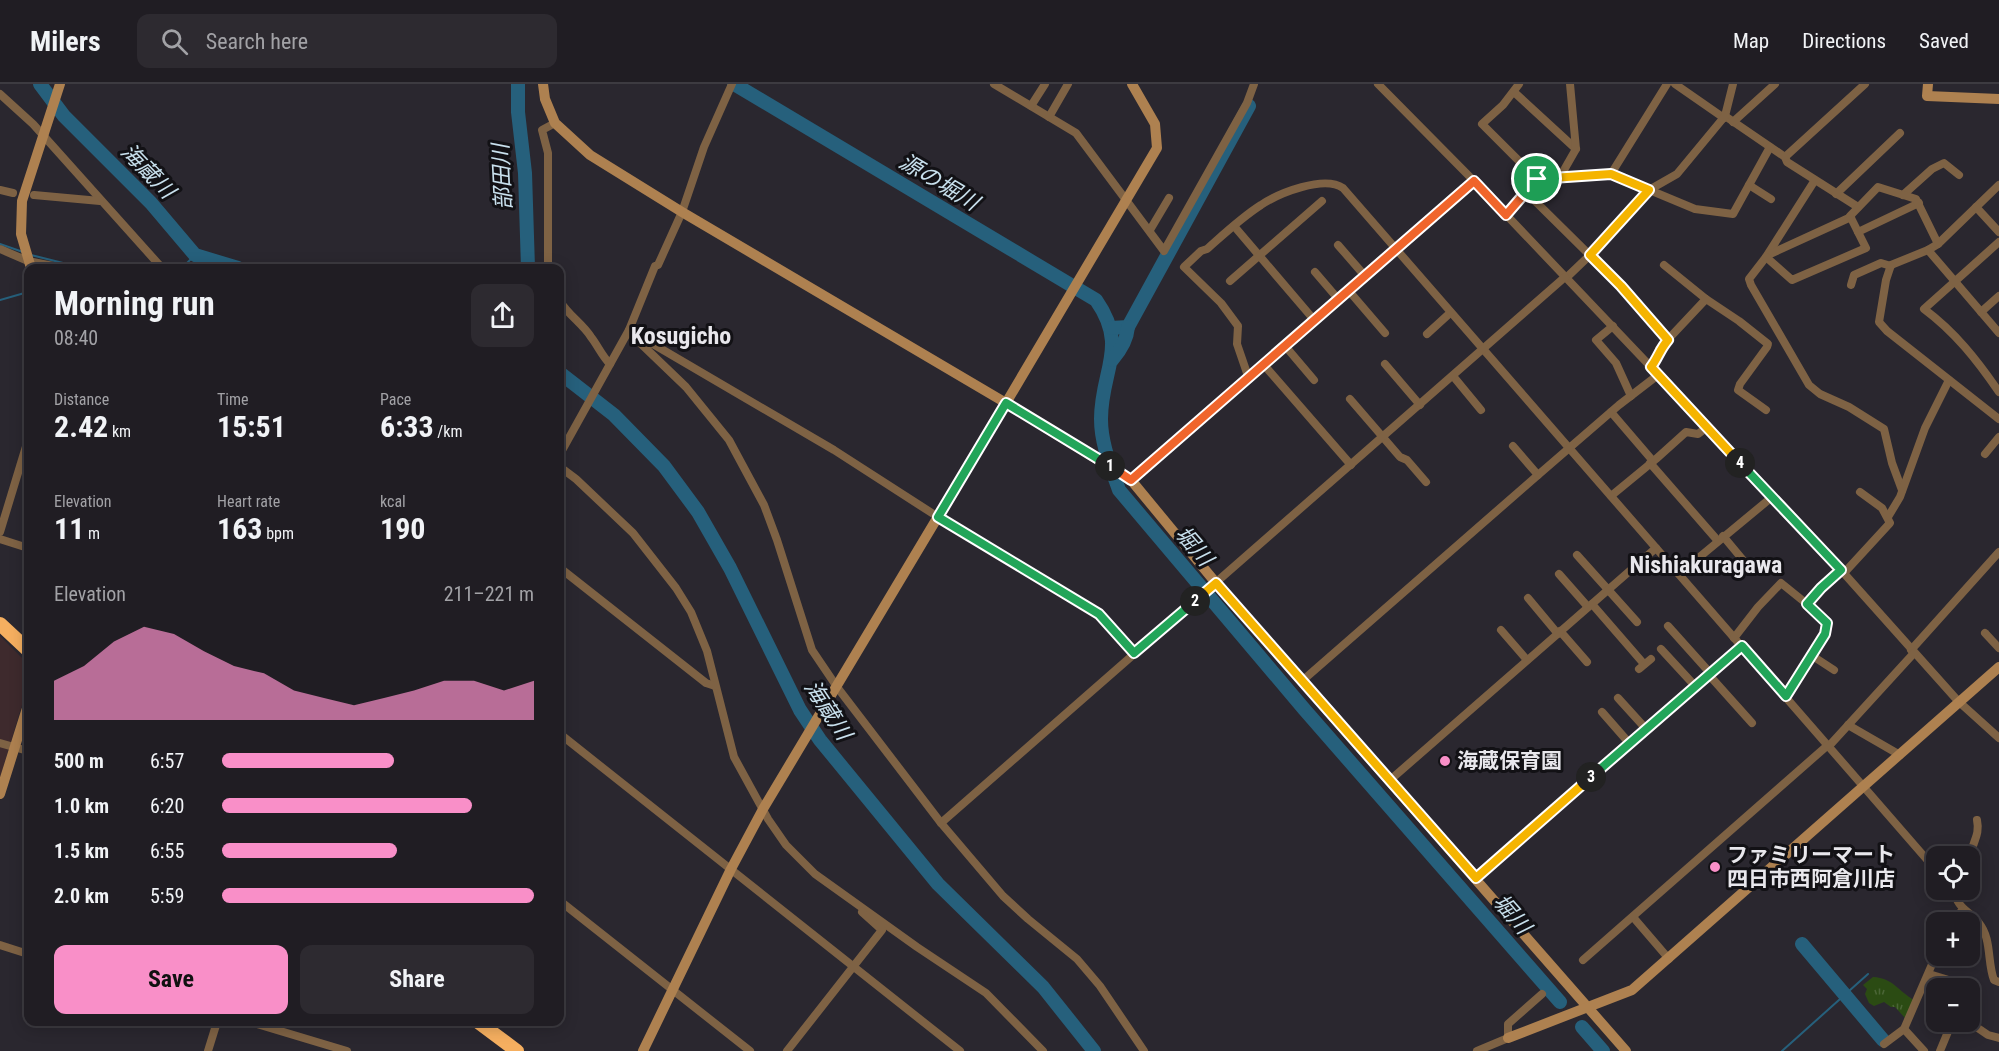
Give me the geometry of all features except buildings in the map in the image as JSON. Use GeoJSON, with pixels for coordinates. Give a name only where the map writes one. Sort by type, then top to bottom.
{"type":"FeatureCollection","features":[{"type":"Feature","properties":{"kind":"highway"},"geometry":{"type":"LineString","coordinates":[[0,624],[24,646]]}},
{"type":"Feature","properties":{"kind":"highway"},"geometry":{"type":"LineString","coordinates":[[483,1026],[517,1051]]}},
{"type":"Feature","properties":{"kind":"street"},"geometry":{"type":"LineString","coordinates":[[28,262],[21,226],[22,201],[60,84]]}},
{"type":"Feature","properties":{"kind":"street"},"geometry":{"type":"LineString","coordinates":[[543,84],[545,99],[555,123],[590,155],[1131,480],[1214,584],[1476,878],[1626,1051]]}},
{"type":"Feature","properties":{"kind":"street"},"geometry":{"type":"LineString","coordinates":[[995,84],[1081,138],[1164,251],[1247,103],[1254,84]]}},
{"type":"Feature","properties":{"kind":"street"},"geometry":{"type":"LineString","coordinates":[[1031,106],[1045,84]]}},
{"type":"Feature","properties":{"kind":"street"},"geometry":{"type":"LineString","coordinates":[[1049,117],[1068,84]]}},
{"type":"Feature","properties":{"kind":"street"},"geometry":{"type":"LineString","coordinates":[[643,1051],[731,869],[763,809],[1157,148],[1155,124],[1131,84]]}},
{"type":"Feature","properties":{"kind":"street"},"geometry":{"type":"LineString","coordinates":[[1378,84],[1613,326],[1842,572],[1912,651],[1958,700],[1999,738]]}},
{"type":"Feature","properties":{"kind":"street"},"geometry":{"type":"LineString","coordinates":[[1519,84],[1482,124],[1537,179]]}},
{"type":"Feature","properties":{"kind":"street"},"geometry":{"type":"LineString","coordinates":[[1560,177],[1576,149],[1570,84]]}},
{"type":"Feature","properties":{"kind":"street"},"geometry":{"type":"LineString","coordinates":[[1611,174],[1667,84]]}},
{"type":"Feature","properties":{"kind":"street"},"geometry":{"type":"LineString","coordinates":[[1674,84],[1858,207]]}},
{"type":"Feature","properties":{"kind":"street"},"geometry":{"type":"LineString","coordinates":[[941,823],[1566,278],[1649,190],[1677,174],[1724,117],[1733,84]]}},
{"type":"Feature","properties":{"kind":"street"},"geometry":{"type":"LineString","coordinates":[[1761,96],[1765,84]]}},
{"type":"Feature","properties":{"kind":"street"},"geometry":{"type":"LineString","coordinates":[[1733,122],[1775,84]]}},
{"type":"Feature","properties":{"kind":"street"},"geometry":{"type":"LineString","coordinates":[[1785,157],[1866,84]]}},
{"type":"Feature","properties":{"kind":"street"},"geometry":{"type":"LineString","coordinates":[[1928,84],[1927,96],[1999,99]]}},
{"type":"Feature","properties":{"kind":"street"},"geometry":{"type":"LineString","coordinates":[[564,446],[629,330],[655,266],[658,265],[682,212],[704,147],[731,85]]}},
{"type":"Feature","properties":{"kind":"street"},"geometry":{"type":"LineString","coordinates":[[1514,92],[1576,149]]}},
{"type":"Feature","properties":{"kind":"street"},"geometry":{"type":"LineString","coordinates":[[0,94],[33,124],[158,264]]}},
{"type":"Feature","properties":{"kind":"street"},"geometry":{"type":"LineString","coordinates":[[548,264],[548,153],[542,130],[555,123]]}},
{"type":"Feature","properties":{"kind":"street"},"geometry":{"type":"LineString","coordinates":[[1836,194],[1900,133]]}},
{"type":"Feature","properties":{"kind":"street"},"geometry":{"type":"LineString","coordinates":[[1506,215],[1537,179],[1611,174],[1695,209],[1733,214],[1770,147]]}},
{"type":"Feature","properties":{"kind":"street"},"geometry":{"type":"LineString","coordinates":[[1903,195],[1926,174],[1944,163],[1959,175]]}},
{"type":"Feature","properties":{"kind":"street"},"geometry":{"type":"LineString","coordinates":[[1815,180],[1749,279],[1805,380],[1820,394],[1849,407],[1884,429],[1892,463],[1902,490]]}},
{"type":"Feature","properties":{"kind":"street"},"geometry":{"type":"LineString","coordinates":[[1131,480],[1474,181]]}},
{"type":"Feature","properties":{"kind":"street"},"geometry":{"type":"LineString","coordinates":[[1249,378],[1238,344],[1238,326],[1221,303],[1184,267],[1201,251],[1207,249],[1261,205],[1309,185],[1334,183],[1343,188],[1926,858]]}},
{"type":"Feature","properties":{"kind":"street"},"geometry":{"type":"LineString","coordinates":[[1851,285],[1854,275],[1881,263],[1891,266],[1928,250],[1999,184]]}},
{"type":"Feature","properties":{"kind":"street"},"geometry":{"type":"LineString","coordinates":[[1749,185],[1771,199]]}},
{"type":"Feature","properties":{"kind":"street"},"geometry":{"type":"LineString","coordinates":[[1766,256],[1851,217],[1878,187],[1916,199],[1938,243]]}},
{"type":"Feature","properties":{"kind":"street"},"geometry":{"type":"LineString","coordinates":[[0,190],[13,193]]}},
{"type":"Feature","properties":{"kind":"street"},"geometry":{"type":"LineString","coordinates":[[1526,192],[1621,286],[1668,340]]}},
{"type":"Feature","properties":{"kind":"street"},"geometry":{"type":"LineString","coordinates":[[34,195],[100,201]]}},
{"type":"Feature","properties":{"kind":"street"},"geometry":{"type":"LineString","coordinates":[[1150,230],[1169,198]]}},
{"type":"Feature","properties":{"kind":"street"},"geometry":{"type":"LineString","coordinates":[[1230,281],[1322,201]]}},
{"type":"Feature","properties":{"kind":"street"},"geometry":{"type":"LineString","coordinates":[[1858,232],[1919,203]]}},
{"type":"Feature","properties":{"kind":"street"},"geometry":{"type":"LineString","coordinates":[[1976,207],[1999,232]]}},
{"type":"Feature","properties":{"kind":"street"},"geometry":{"type":"LineString","coordinates":[[1766,256],[1792,280],[1866,248],[1851,217]]}},
{"type":"Feature","properties":{"kind":"street"},"geometry":{"type":"LineString","coordinates":[[1234,226],[1316,321]]}},
{"type":"Feature","properties":{"kind":"street"},"geometry":{"type":"LineString","coordinates":[[1999,242],[1924,309],[1963,343],[1999,392]]}},
{"type":"Feature","properties":{"kind":"street"},"geometry":{"type":"LineString","coordinates":[[1338,245],[1365,276]]}},
{"type":"Feature","properties":{"kind":"street"},"geometry":{"type":"LineString","coordinates":[[0,249],[28,262]]}},
{"type":"Feature","properties":{"kind":"street"},"geometry":{"type":"LineString","coordinates":[[1928,250],[1999,333]]}},
{"type":"Feature","properties":{"kind":"street"},"geometry":{"type":"LineString","coordinates":[[1664,265],[1768,344],[1738,390],[1766,410]]}},
{"type":"Feature","properties":{"kind":"street"},"geometry":{"type":"LineString","coordinates":[[1891,266],[1886,280],[1879,322],[1887,331],[1999,420]]}},
{"type":"Feature","properties":{"kind":"street"},"geometry":{"type":"LineString","coordinates":[[1315,272],[1339,300]]}},
{"type":"Feature","properties":{"kind":"street"},"geometry":{"type":"LineString","coordinates":[[1349,291],[1385,333]]}},
{"type":"Feature","properties":{"kind":"street"},"geometry":{"type":"LineString","coordinates":[[1981,312],[1999,296]]}},
{"type":"Feature","properties":{"kind":"street"},"geometry":{"type":"LineString","coordinates":[[1651,367],[1656,361],[1659,349],[1706,299]]}},
{"type":"Feature","properties":{"kind":"street"},"geometry":{"type":"LineString","coordinates":[[564,307],[593,338],[602,357],[609,365]]}},
{"type":"Feature","properties":{"kind":"street"},"geometry":{"type":"LineString","coordinates":[[1427,334],[1450,313]]}},
{"type":"Feature","properties":{"kind":"street"},"geometry":{"type":"LineString","coordinates":[[1613,326],[1596,340],[1616,363],[1631,396]]}},
{"type":"Feature","properties":{"kind":"street"},"geometry":{"type":"LineString","coordinates":[[629,330],[834,450],[938,517],[1099,614],[1134,653]]}},
{"type":"Feature","properties":{"kind":"street"},"geometry":{"type":"LineString","coordinates":[[629,330],[686,387],[729,440],[756,488],[777,540],[812,650],[837,687],[941,823],[1003,896],[1077,959],[1100,986],[1144,1051]]}},
{"type":"Feature","properties":{"kind":"street"},"geometry":{"type":"LineString","coordinates":[[1286,346],[1314,380]]}},
{"type":"Feature","properties":{"kind":"street"},"geometry":{"type":"LineString","coordinates":[[1385,364],[1420,405]]}},
{"type":"Feature","properties":{"kind":"street"},"geometry":{"type":"LineString","coordinates":[[1264,365],[1352,465]]}},
{"type":"Feature","properties":{"kind":"street"},"geometry":{"type":"LineString","coordinates":[[1302,681],[1569,448],[1658,375]]}},
{"type":"Feature","properties":{"kind":"street"},"geometry":{"type":"LineString","coordinates":[[1453,376],[1481,410]]}},
{"type":"Feature","properties":{"kind":"street"},"geometry":{"type":"LineString","coordinates":[[1888,518],[1902,490],[1925,428],[1949,380]]}},
{"type":"Feature","properties":{"kind":"street"},"geometry":{"type":"LineString","coordinates":[[1350,399],[1383,438],[1426,482]]}},
{"type":"Feature","properties":{"kind":"street"},"geometry":{"type":"LineString","coordinates":[[1611,412],[1652,462],[1720,538],[1743,560]]}},
{"type":"Feature","properties":{"kind":"street"},"geometry":{"type":"LineString","coordinates":[[1611,496],[1686,432],[1698,434],[1706,428]]}},
{"type":"Feature","properties":{"kind":"street"},"geometry":{"type":"LineString","coordinates":[[1985,454],[1999,437]]}},
{"type":"Feature","properties":{"kind":"street"},"geometry":{"type":"LineString","coordinates":[[1514,446],[1538,475]]}},
{"type":"Feature","properties":{"kind":"street"},"geometry":{"type":"LineString","coordinates":[[0,532],[24,453]]}},
{"type":"Feature","properties":{"kind":"street"},"geometry":{"type":"LineString","coordinates":[[564,470],[633,533],[676,588],[691,612],[702,636],[734,758],[763,809],[792,852],[815,874],[986,993],[1043,1051]]}},
{"type":"Feature","properties":{"kind":"street"},"geometry":{"type":"LineString","coordinates":[[1807,604],[1890,523],[1882,508],[1860,492]]}},
{"type":"Feature","properties":{"kind":"street"},"geometry":{"type":"LineString","coordinates":[[1679,574],[1772,497]]}},
{"type":"Feature","properties":{"kind":"street"},"geometry":{"type":"LineString","coordinates":[[0,539],[24,547]]}},
{"type":"Feature","properties":{"kind":"street"},"geometry":{"type":"LineString","coordinates":[[1389,780],[1656,548]]}},
{"type":"Feature","properties":{"kind":"street"},"geometry":{"type":"LineString","coordinates":[[1583,960],[1829,746],[1912,651],[1995,562],[1999,552]]}},
{"type":"Feature","properties":{"kind":"street"},"geometry":{"type":"LineString","coordinates":[[1577,555],[1636,622]]}},
{"type":"Feature","properties":{"kind":"street"},"geometry":{"type":"LineString","coordinates":[[564,571],[706,683],[715,686]]}},
{"type":"Feature","properties":{"kind":"street"},"geometry":{"type":"LineString","coordinates":[[1560,574],[1645,664]]}},
{"type":"Feature","properties":{"kind":"street"},"geometry":{"type":"LineString","coordinates":[[1734,638],[1746,621],[1781,583],[1825,620],[1828,625],[1825,634],[1786,696]]}},
{"type":"Feature","properties":{"kind":"street"},"geometry":{"type":"LineString","coordinates":[[1528,598],[1587,662]]}},
{"type":"Feature","properties":{"kind":"street"},"geometry":{"type":"LineString","coordinates":[[1668,626],[1752,723]]}},
{"type":"Feature","properties":{"kind":"street"},"geometry":{"type":"LineString","coordinates":[[1501,630],[1527,660]]}},
{"type":"Feature","properties":{"kind":"street"},"geometry":{"type":"LineString","coordinates":[[1986,633],[1999,648]]}},
{"type":"Feature","properties":{"kind":"street"},"geometry":{"type":"LineString","coordinates":[[1476,878],[1742,646]]}},
{"type":"Feature","properties":{"kind":"street"},"geometry":{"type":"LineString","coordinates":[[1661,649],[1696,687]]}},
{"type":"Feature","properties":{"kind":"street"},"geometry":{"type":"LineString","coordinates":[[1811,655],[1834,670]]}},
{"type":"Feature","properties":{"kind":"street"},"geometry":{"type":"LineString","coordinates":[[1477,1051],[1632,990],[1900,755],[1958,700],[1999,667]]}},
{"type":"Feature","properties":{"kind":"street"},"geometry":{"type":"LineString","coordinates":[[1618,698],[1647,730]]}},
{"type":"Feature","properties":{"kind":"street"},"geometry":{"type":"LineString","coordinates":[[1602,712],[1630,744]]}},
{"type":"Feature","properties":{"kind":"street"},"geometry":{"type":"LineString","coordinates":[[0,794],[24,717]]}},
{"type":"Feature","properties":{"kind":"street"},"geometry":{"type":"LineString","coordinates":[[1848,725],[1900,755]]}},
{"type":"Feature","properties":{"kind":"street"},"geometry":{"type":"LineString","coordinates":[[564,737],[960,1051]]}},
{"type":"Feature","properties":{"kind":"street"},"geometry":{"type":"LineString","coordinates":[[0,742],[24,750]]}},
{"type":"Feature","properties":{"kind":"street"},"geometry":{"type":"LineString","coordinates":[[1972,846],[1979,830],[1977,820]]}},
{"type":"Feature","properties":{"kind":"street"},"geometry":{"type":"LineString","coordinates":[[787,1051],[882,930],[849,898]]}},
{"type":"Feature","properties":{"kind":"street"},"geometry":{"type":"LineString","coordinates":[[1955,900],[1980,924],[1987,939],[1990,970],[1994,980],[1999,982]]}},
{"type":"Feature","properties":{"kind":"street"},"geometry":{"type":"LineString","coordinates":[[564,903],[750,1051]]}},
{"type":"Feature","properties":{"kind":"street"},"geometry":{"type":"LineString","coordinates":[[1634,917],[1669,959]]}},
{"type":"Feature","properties":{"kind":"street"},"geometry":{"type":"LineString","coordinates":[[0,945],[24,953]]}},
{"type":"Feature","properties":{"kind":"street"},"geometry":{"type":"LineString","coordinates":[[1884,1044],[1904,1029],[1932,966]]}},
{"type":"Feature","properties":{"kind":"street"},"geometry":{"type":"LineString","coordinates":[[1929,974],[1942,978]]}},
{"type":"Feature","properties":{"kind":"street"},"geometry":{"type":"LineString","coordinates":[[1508,1038],[1508,1024],[1542,994]]}},
{"type":"Feature","properties":{"kind":"street"},"geometry":{"type":"LineString","coordinates":[[208,1051],[216,1026]]}},
{"type":"Feature","properties":{"kind":"street"},"geometry":{"type":"LineString","coordinates":[[263,1026],[347,1051]]}},
{"type":"Feature","properties":{"kind":"street"},"geometry":{"type":"LineString","coordinates":[[1904,1029],[1924,1051]]}},
{"type":"Feature","properties":{"kind":"street"},"geometry":{"type":"LineString","coordinates":[[1980,1030],[1999,1038]]}},
{"type":"Feature","properties":{"kind":"street"},"geometry":{"type":"LineString","coordinates":[[1940,1051],[1948,1032]]}},
{"type":"Feature","properties":{"kind":"shaded area"},"geometry":{"type":"Polygon","coordinates":[[[0,636],[24,660],[24,698],[0,778],[0,636]]]}},
{"type":"Feature","properties":{"kind":"green space"},"geometry":{"type":"Polygon","coordinates":[[[1873,977],[1891,982],[1914,1000],[1905,1018],[1895,1007],[1884,1002],[1874,1006],[1869,1003],[1865,994],[1867,989],[1863,985],[1873,977]]]}},
{"type":"Feature","properties":{"kind":"waterway","name":"海蔵川"},"geometry":{"type":"LineString","coordinates":[[40,84],[64,116],[151,203],[195,255],[225,264]]}},
{"type":"Feature","properties":{"kind":"waterway","name":"部田川"},"geometry":{"type":"LineString","coordinates":[[518,84],[518,112],[525,173],[528,264]]}},
{"type":"Feature","properties":{"kind":"waterway","name":"堀川"},"geometry":{"type":"LineString","coordinates":[[734,84],[1096,300],[1106,317],[1111,332],[1111,359],[1102,402],[1101,428],[1119,490],[1304,709],[1560,1002]]}},
{"type":"Feature","properties":{"kind":"waterway","name":"堀川"},"geometry":{"type":"LineString","coordinates":[[1111,328],[1128,327],[1249,106]]}},
{"type":"Feature","properties":{"kind":"waterway"},"geometry":{"type":"LineString","coordinates":[[0,244],[23,252]]}},
{"type":"Feature","properties":{"kind":"waterway"},"geometry":{"type":"LineString","coordinates":[[31,255],[67,264]]}},
{"type":"Feature","properties":{"kind":"waterway"},"geometry":{"type":"LineString","coordinates":[[186,264],[195,255]]}},
{"type":"Feature","properties":{"kind":"waterway"},"geometry":{"type":"LineString","coordinates":[[0,300],[24,293]]}},
{"type":"Feature","properties":{"kind":"waterway","name":"堀川"},"geometry":{"type":"LineString","coordinates":[[1112,360],[1123,345],[1128,327]]}},
{"type":"Feature","properties":{"kind":"waterway","name":"海蔵川"},"geometry":{"type":"LineString","coordinates":[[564,376],[614,415],[664,466],[698,512],[730,568],[800,710],[820,740],[938,884],[1043,987],[1094,1051]]}},
{"type":"Feature","properties":{"kind":"waterway"},"geometry":{"type":"LineString","coordinates":[[1802,944],[1883,1040]]}},
{"type":"Feature","properties":{"kind":"waterway"},"geometry":{"type":"LineString","coordinates":[[1782,1051],[1868,974]]}},
{"type":"Feature","properties":{"kind":"waterway","name":"堀川"},"geometry":{"type":"LineString","coordinates":[[1582,1027],[1603,1051]]}},
{"type":"Feature","properties":{"kind":"place","name":"海蔵保育園"},"geometry":{"type":"Point","coordinates":[1445,761]}},
{"type":"Feature","properties":{"kind":"place","name":"ファミリーマート 四日市西阿倉川店"},"geometry":{"type":"Point","coordinates":[1715,867]}},
{"type":"Feature","properties":{"kind":"district","name":"Kosugicho"},"geometry":{"type":"Point","coordinates":[681,336]}},
{"type":"Feature","properties":{"kind":"district","name":"Nishiakuragawa"},"geometry":{"type":"Point","coordinates":[1706,565]}},
{"type":"Feature","properties":{"kind":"route"},"geometry":{"type":"LineString","coordinates":[[1611,174],[1649,190],[1590,255],[1621,286],[1668,340],[1659,349],[1656,361],[1651,367],[1684,405],[1841,570],[1807,604],[1828,625],[1825,634],[1786,696],[1742,646],[1476,878],[1216,583],[1134,653],[1099,614],[938,517],[1006,403],[1131,480],[1474,181],[1506,215],[1537,179],[1611,174]]}},
{"type":"Feature","properties":{"kind":"water label","name":"源の堀川"},"geometry":{"type":"Point","coordinates":[939,182]}}]}
